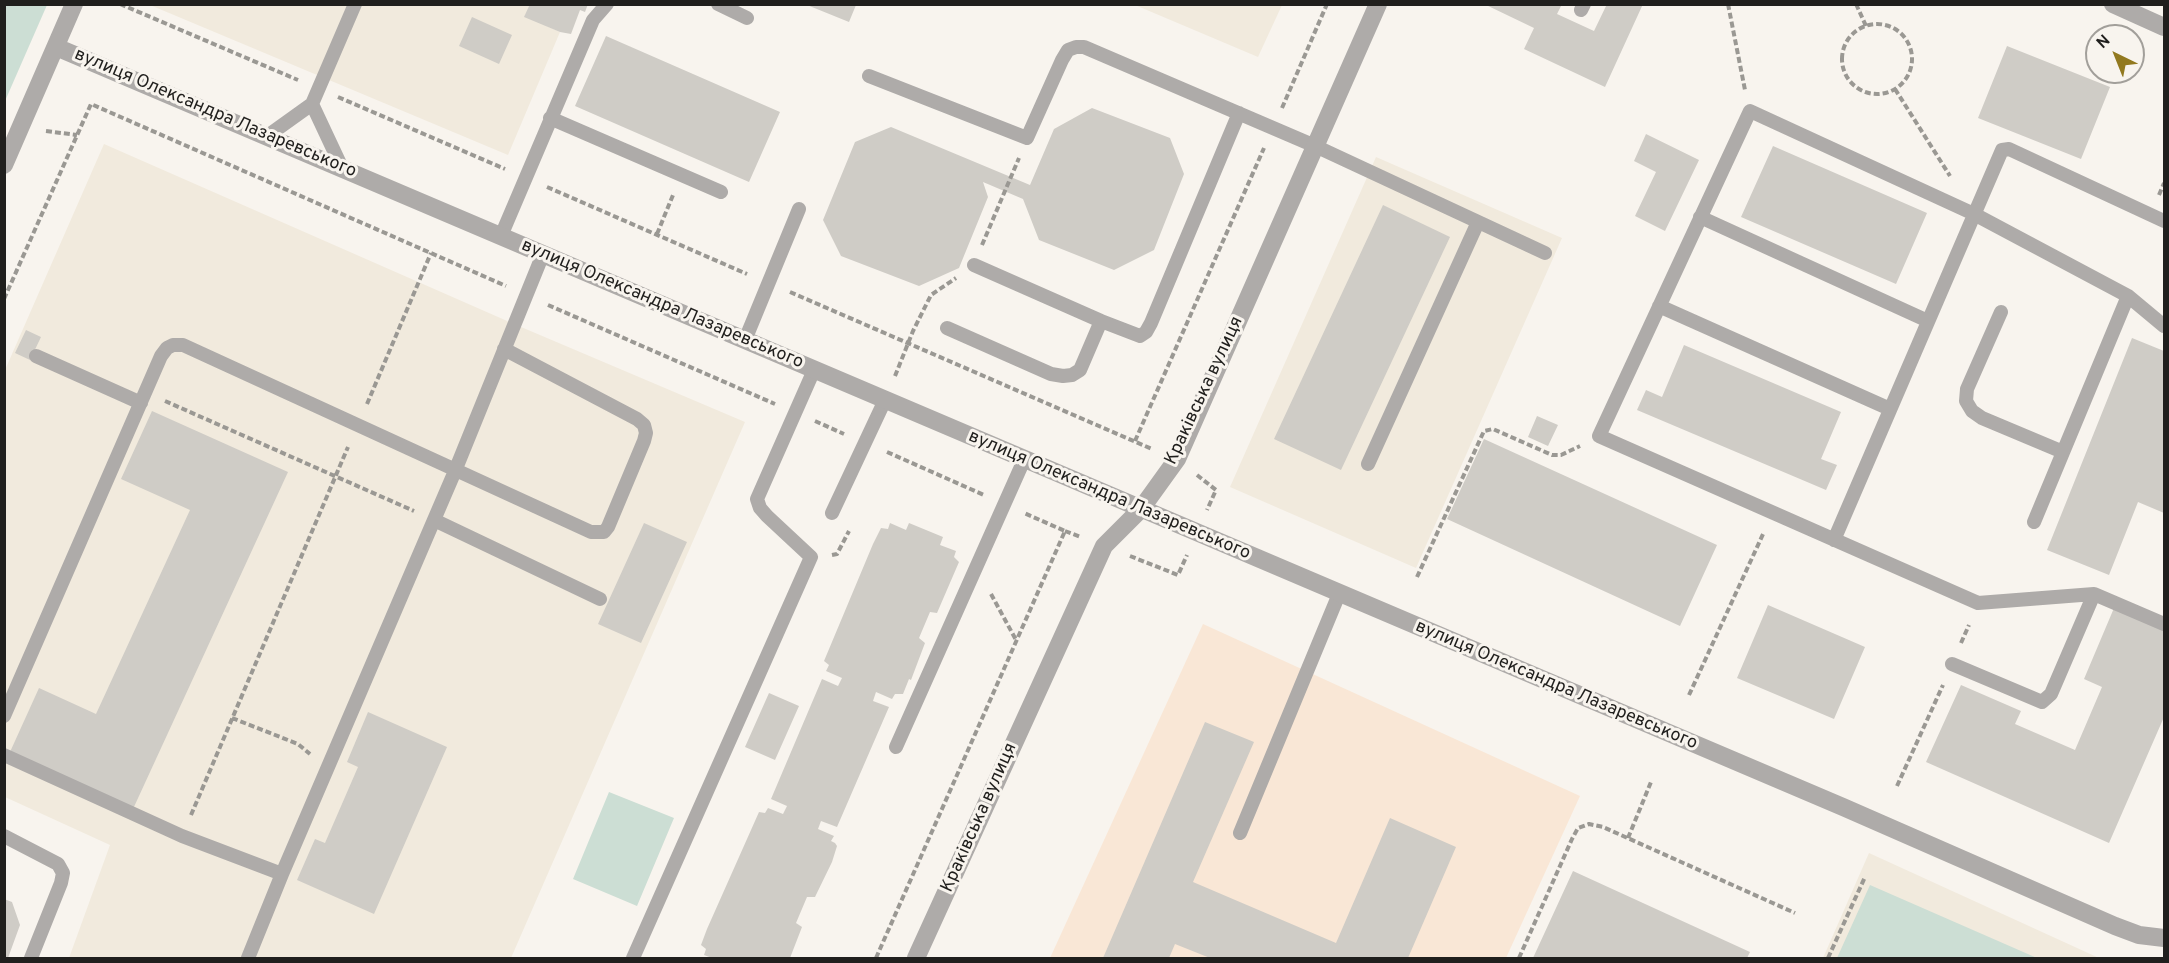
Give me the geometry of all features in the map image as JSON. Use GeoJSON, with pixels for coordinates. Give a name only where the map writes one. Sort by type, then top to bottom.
{"type":"FeatureCollection","features":[{"type":"Feature","properties":{"kind":"street"},"geometry":{"type":"LineString","coordinates":[[4,165],[74,4]]}},
{"type":"Feature","properties":{"kind":"street","name":"Краківська вулиця"},"geometry":{"type":"LineString","coordinates":[[916,958],[1104,546],[1141,509],[1177,459],[1378,4]]}},
{"type":"Feature","properties":{"kind":"street"},"geometry":{"type":"LineString","coordinates":[[2113,4],[2164,27]]}},
{"type":"Feature","properties":{"kind":"street","name":"вулиця Олександра Лазаревського"},"geometry":{"type":"LineString","coordinates":[[56,47],[1843,807],[2115,926],[2139,935],[2164,938]]}},
{"type":"Feature","properties":{"kind":"lane"},"geometry":{"type":"LineString","coordinates":[[266,136],[312,104],[355,4]]}},
{"type":"Feature","properties":{"kind":"lane"},"geometry":{"type":"LineString","coordinates":[[501,236],[593,20],[607,4]]}},
{"type":"Feature","properties":{"kind":"lane"},"geometry":{"type":"LineString","coordinates":[[718,4],[747,18]]}},
{"type":"Feature","properties":{"kind":"lane"},"geometry":{"type":"LineString","coordinates":[[869,76],[1027,138],[1068,50],[1084,47],[1315,146],[1545,253]]}},
{"type":"Feature","properties":{"kind":"lane"},"geometry":{"type":"LineString","coordinates":[[312,104],[342,168]]}},
{"type":"Feature","properties":{"kind":"lane"},"geometry":{"type":"LineString","coordinates":[[2164,326],[2128,296],[1974,214],[1750,111],[1599,436],[1978,603],[2094,594],[2164,624]]}},
{"type":"Feature","properties":{"kind":"lane"},"geometry":{"type":"LineString","coordinates":[[974,265],[1140,336],[1146,332],[1239,113]]}},
{"type":"Feature","properties":{"kind":"lane"},"geometry":{"type":"LineString","coordinates":[[550,118],[721,192]]}},
{"type":"Feature","properties":{"kind":"lane"},"geometry":{"type":"LineString","coordinates":[[1834,540],[2002,150],[2006,148],[2164,221]]}},
{"type":"Feature","properties":{"kind":"lane"},"geometry":{"type":"LineString","coordinates":[[745,340],[799,209]]}},
{"type":"Feature","properties":{"kind":"lane"},"geometry":{"type":"LineString","coordinates":[[1700,217],[1928,321]]}},
{"type":"Feature","properties":{"kind":"lane"},"geometry":{"type":"LineString","coordinates":[[1368,464],[1478,222]]}},
{"type":"Feature","properties":{"kind":"lane"},"geometry":{"type":"LineString","coordinates":[[248,958],[455,471],[543,254]]}},
{"type":"Feature","properties":{"kind":"lane"},"geometry":{"type":"LineString","coordinates":[[2034,522],[2128,296]]}},
{"type":"Feature","properties":{"kind":"lane"},"geometry":{"type":"LineString","coordinates":[[1659,306],[1890,409]]}},
{"type":"Feature","properties":{"kind":"lane"},"geometry":{"type":"LineString","coordinates":[[2001,312],[1967,389],[1966,401],[1972,411],[1982,418],[2063,452]]}},
{"type":"Feature","properties":{"kind":"lane"},"geometry":{"type":"LineString","coordinates":[[947,328],[1051,374],[1063,376],[1072,375],[1080,370],[1101,321]]}},
{"type":"Feature","properties":{"kind":"lane"},"geometry":{"type":"LineString","coordinates":[[4,716],[161,356],[167,348],[173,345],[183,345],[455,471],[598,534],[604,532],[644,441],[646,433],[644,425],[637,419],[504,349]]}},
{"type":"Feature","properties":{"kind":"lane"},"geometry":{"type":"LineString","coordinates":[[36,356],[143,398]]}},
{"type":"Feature","properties":{"kind":"lane"},"geometry":{"type":"LineString","coordinates":[[633,958],[811,557],[766,516],[757,499],[813,370]]}},
{"type":"Feature","properties":{"kind":"lane"},"geometry":{"type":"LineString","coordinates":[[832,513],[885,400]]}},
{"type":"Feature","properties":{"kind":"lane"},"geometry":{"type":"LineString","coordinates":[[896,747],[1024,460]]}},
{"type":"Feature","properties":{"kind":"lane"},"geometry":{"type":"LineString","coordinates":[[434,520],[600,598]]}},
{"type":"Feature","properties":{"kind":"lane"},"geometry":{"type":"LineString","coordinates":[[1240,833],[1339,594]]}},
{"type":"Feature","properties":{"kind":"lane"},"geometry":{"type":"LineString","coordinates":[[1952,664],[2042,702],[2048,699],[2094,594]]}},
{"type":"Feature","properties":{"kind":"lane"},"geometry":{"type":"LineString","coordinates":[[4,755],[182,836],[282,874]]}},
{"type":"Feature","properties":{"kind":"lane"},"geometry":{"type":"LineString","coordinates":[[4,836],[58,864],[63,873],[31,958]]}},
{"type":"Feature","properties":{"kind":"path"},"geometry":{"type":"LineString","coordinates":[[120,4],[1135,441],[1327,4]]}},
{"type":"Feature","properties":{"kind":"path"},"geometry":{"type":"LineString","coordinates":[[1728,4],[1750,111]]}},
{"type":"Feature","properties":{"kind":"path"},"geometry":{"type":"LineString","coordinates":[[1856,4],[1866,26]]}},
{"type":"Feature","properties":{"kind":"path"},"geometry":{"type":"LineString","coordinates":[[1878,24],[1899,32],[1907,41],[1911,51],[1910,73],[1895,89],[1885,93],[1874,94],[1853,85],[1842,64],[1843,52],[1848,41],[1866,26],[1878,24]]}},
{"type":"Feature","properties":{"kind":"path"},"geometry":{"type":"LineString","coordinates":[[1895,89],[1974,214]]}},
{"type":"Feature","properties":{"kind":"path"},"geometry":{"type":"LineString","coordinates":[[657,234],[682,175]]}},
{"type":"Feature","properties":{"kind":"path"},"geometry":{"type":"LineString","coordinates":[[182,836],[431,253]]}},
{"type":"Feature","properties":{"kind":"path"},"geometry":{"type":"LineString","coordinates":[[885,400],[908,343]]}},
{"type":"Feature","properties":{"kind":"path"},"geometry":{"type":"LineString","coordinates":[[143,398],[434,520]]}},
{"type":"Feature","properties":{"kind":"path"},"geometry":{"type":"LineString","coordinates":[[1417,577],[1484,431],[1493,429],[1552,455],[1570,452],[1599,436]]}},
{"type":"Feature","properties":{"kind":"path"},"geometry":{"type":"LineString","coordinates":[[1689,695],[1773,513]]}},
{"type":"Feature","properties":{"kind":"path"},"geometry":{"type":"LineString","coordinates":[[976,567],[1017,640]]}},
{"type":"Feature","properties":{"kind":"path"},"geometry":{"type":"LineString","coordinates":[[1897,786],[1978,603]]}},
{"type":"Feature","properties":{"kind":"path"},"geometry":{"type":"LineString","coordinates":[[232,718],[298,744],[327,769]]}},
{"type":"Feature","properties":{"kind":"path"},"geometry":{"type":"LineString","coordinates":[[1628,838],[1651,782]]}},
{"type":"Feature","properties":{"kind":"path"},"geometry":{"type":"LineString","coordinates":[[1519,958],[1572,839],[1578,828],[1589,824],[1603,827],[1795,913]]}},
{"type":"Feature","properties":{"kind":"path"},"geometry":{"type":"LineString","coordinates":[[1828,958],[1865,877]]}},
{"type":"Feature","properties":{"kind":"shaded area"},"geometry":{"type":"Polygon","coordinates":[[[150,5],[530,5],[525,16],[560,32],[508,155],[150,5]]]}},
{"type":"Feature","properties":{"kind":"shaded area"},"geometry":{"type":"Polygon","coordinates":[[[1135,5],[1282,5],[1258,57],[1135,5]]]}},
{"type":"Feature","properties":{"kind":"shaded area"},"geometry":{"type":"Polygon","coordinates":[[[104,144],[514,324],[745,422],[511,958],[69,958],[110,845],[5,797],[5,370],[104,144]]]}},
{"type":"Feature","properties":{"kind":"shaded area"},"geometry":{"type":"Polygon","coordinates":[[[1376,157],[1562,238],[1416,568],[1230,487],[1376,157]]]}},
{"type":"Feature","properties":{"kind":"shaded area"},"geometry":{"type":"Polygon","coordinates":[[[1203,624],[1580,796],[1506,958],[1050,958],[1203,624]]]}},
{"type":"Feature","properties":{"kind":"shaded area"},"geometry":{"type":"Polygon","coordinates":[[[1869,853],[2099,958],[1823,958],[1869,853]]]}},
{"type":"Feature","properties":{"kind":"green space"},"geometry":{"type":"Polygon","coordinates":[[[4,5],[47,5],[5,101],[4,101],[4,5]]]}},
{"type":"Feature","properties":{"kind":"green space"},"geometry":{"type":"Polygon","coordinates":[[[609,792],[674,818],[637,906],[573,879],[609,792]]]}},
{"type":"Feature","properties":{"kind":"green space"},"geometry":{"type":"Polygon","coordinates":[[[1870,885],[2037,958],[1837,958],[1870,885]]]}},
{"type":"Feature","properties":{"kind":"building"},"geometry":{"type":"Polygon","coordinates":[[[530,4],[588,4],[585,12],[580,10],[571,34],[560,32],[524,17],[530,4]]]}},
{"type":"Feature","properties":{"kind":"building"},"geometry":{"type":"Polygon","coordinates":[[[1484,4],[1562,4],[1557,14],[1594,31],[1607,4],[1643,4],[1605,87],[1524,49],[1534,28],[1484,4]]]}},
{"type":"Feature","properties":{"kind":"building"},"geometry":{"type":"Polygon","coordinates":[[[807,5],[856,5],[849,22],[807,5]]]}},
{"type":"Feature","properties":{"kind":"building"},"geometry":{"type":"Polygon","coordinates":[[[472,17],[512,35],[499,64],[459,46],[472,17]]]}},
{"type":"Feature","properties":{"kind":"building"},"geometry":{"type":"Polygon","coordinates":[[[606,36],[780,112],[749,182],[575,106],[606,36]]]}},
{"type":"Feature","properties":{"kind":"building"},"geometry":{"type":"Polygon","coordinates":[[[2007,46],[2085,77],[2085,84],[2102,84],[2110,87],[2081,159],[1978,118],[2007,46]]]}},
{"type":"Feature","properties":{"kind":"building"},"geometry":{"type":"Polygon","coordinates":[[[1092,108],[1170,138],[1184,174],[1154,250],[1114,270],[1039,240],[1023,199],[983,182],[988,197],[959,268],[919,286],[841,256],[823,220],[855,142],[891,127],[1030,185],[1054,129],[1092,108]]]}},
{"type":"Feature","properties":{"kind":"building"},"geometry":{"type":"Polygon","coordinates":[[[1646,134],[1699,160],[1665,231],[1635,216],[1656,172],[1634,161],[1646,134]]]}},
{"type":"Feature","properties":{"kind":"building"},"geometry":{"type":"Polygon","coordinates":[[[1773,146],[1927,213],[1896,284],[1741,217],[1773,146]]]}},
{"type":"Feature","properties":{"kind":"building"},"geometry":{"type":"Polygon","coordinates":[[[1383,205],[1450,237],[1341,470],[1274,439],[1383,205]]]}},
{"type":"Feature","properties":{"kind":"building"},"geometry":{"type":"Polygon","coordinates":[[[26,330],[41,337],[30,360],[15,353],[26,330]]]}},
{"type":"Feature","properties":{"kind":"building"},"geometry":{"type":"Polygon","coordinates":[[[2132,338],[2164,351],[2164,513],[2138,502],[2109,575],[2047,550],[2132,338]]]}},
{"type":"Feature","properties":{"kind":"building"},"geometry":{"type":"Polygon","coordinates":[[[1684,345],[1841,412],[1821,459],[1837,465],[1826,490],[1637,410],[1646,390],[1662,397],[1684,345]]]}},
{"type":"Feature","properties":{"kind":"building"},"geometry":{"type":"Polygon","coordinates":[[[152,411],[288,472],[133,809],[10,752],[39,688],[96,714],[190,510],[121,479],[152,411]]]}},
{"type":"Feature","properties":{"kind":"building"},"geometry":{"type":"Polygon","coordinates":[[[1537,416],[1558,425],[1548,446],[1528,437],[1537,416]]]}},
{"type":"Feature","properties":{"kind":"building"},"geometry":{"type":"Polygon","coordinates":[[[1484,439],[1717,545],[1680,626],[1447,519],[1484,439]]]}},
{"type":"Feature","properties":{"kind":"building"},"geometry":{"type":"Polygon","coordinates":[[[644,523],[687,542],[641,643],[598,624],[644,523]]]}},
{"type":"Feature","properties":{"kind":"building"},"geometry":{"type":"Polygon","coordinates":[[[890,523],[906,530],[909,523],[943,537],[940,545],[956,551],[954,557],[959,562],[937,613],[930,612],[919,638],[925,643],[911,680],[909,679],[903,694],[895,694],[892,699],[876,692],[873,701],[889,707],[837,827],[821,821],[818,829],[834,836],[831,841],[837,846],[815,897],[807,897],[796,923],[802,927],[790,958],[712,958],[704,955],[706,949],[701,945],[707,929],[759,812],[765,813],[768,808],[783,814],[787,806],[771,799],[822,679],[838,686],[842,678],[826,671],[829,665],[824,661],[873,544],[881,528],[888,529],[890,523]]]}},
{"type":"Feature","properties":{"kind":"building"},"geometry":{"type":"Polygon","coordinates":[[[1768,605],[1865,647],[1834,719],[1737,678],[1768,605]]]}},
{"type":"Feature","properties":{"kind":"building"},"geometry":{"type":"Polygon","coordinates":[[[2114,608],[2164,631],[2164,717],[2109,843],[1926,762],[1961,685],[2021,711],[2015,724],[2075,750],[2102,687],[2084,679],[2114,608]]]}},
{"type":"Feature","properties":{"kind":"building"},"geometry":{"type":"Polygon","coordinates":[[[769,693],[799,706],[775,760],[745,747],[769,693]]]}},
{"type":"Feature","properties":{"kind":"building"},"geometry":{"type":"Polygon","coordinates":[[[368,712],[447,747],[374,914],[297,880],[315,839],[325,843],[358,767],[347,762],[368,712]]]}},
{"type":"Feature","properties":{"kind":"building"},"geometry":{"type":"Polygon","coordinates":[[[1205,722],[1254,742],[1193,882],[1336,943],[1390,818],[1456,847],[1408,958],[1210,958],[1175,944],[1169,958],[1103,958],[1205,722]]]}},
{"type":"Feature","properties":{"kind":"building"},"geometry":{"type":"Polygon","coordinates":[[[1573,871],[1750,952],[1747,958],[1533,958],[1573,871]]]}},
{"type":"Feature","properties":{"kind":"building"},"geometry":{"type":"Polygon","coordinates":[[[4,899],[12,902],[20,925],[8,958],[4,958],[4,899]]]}}]}
